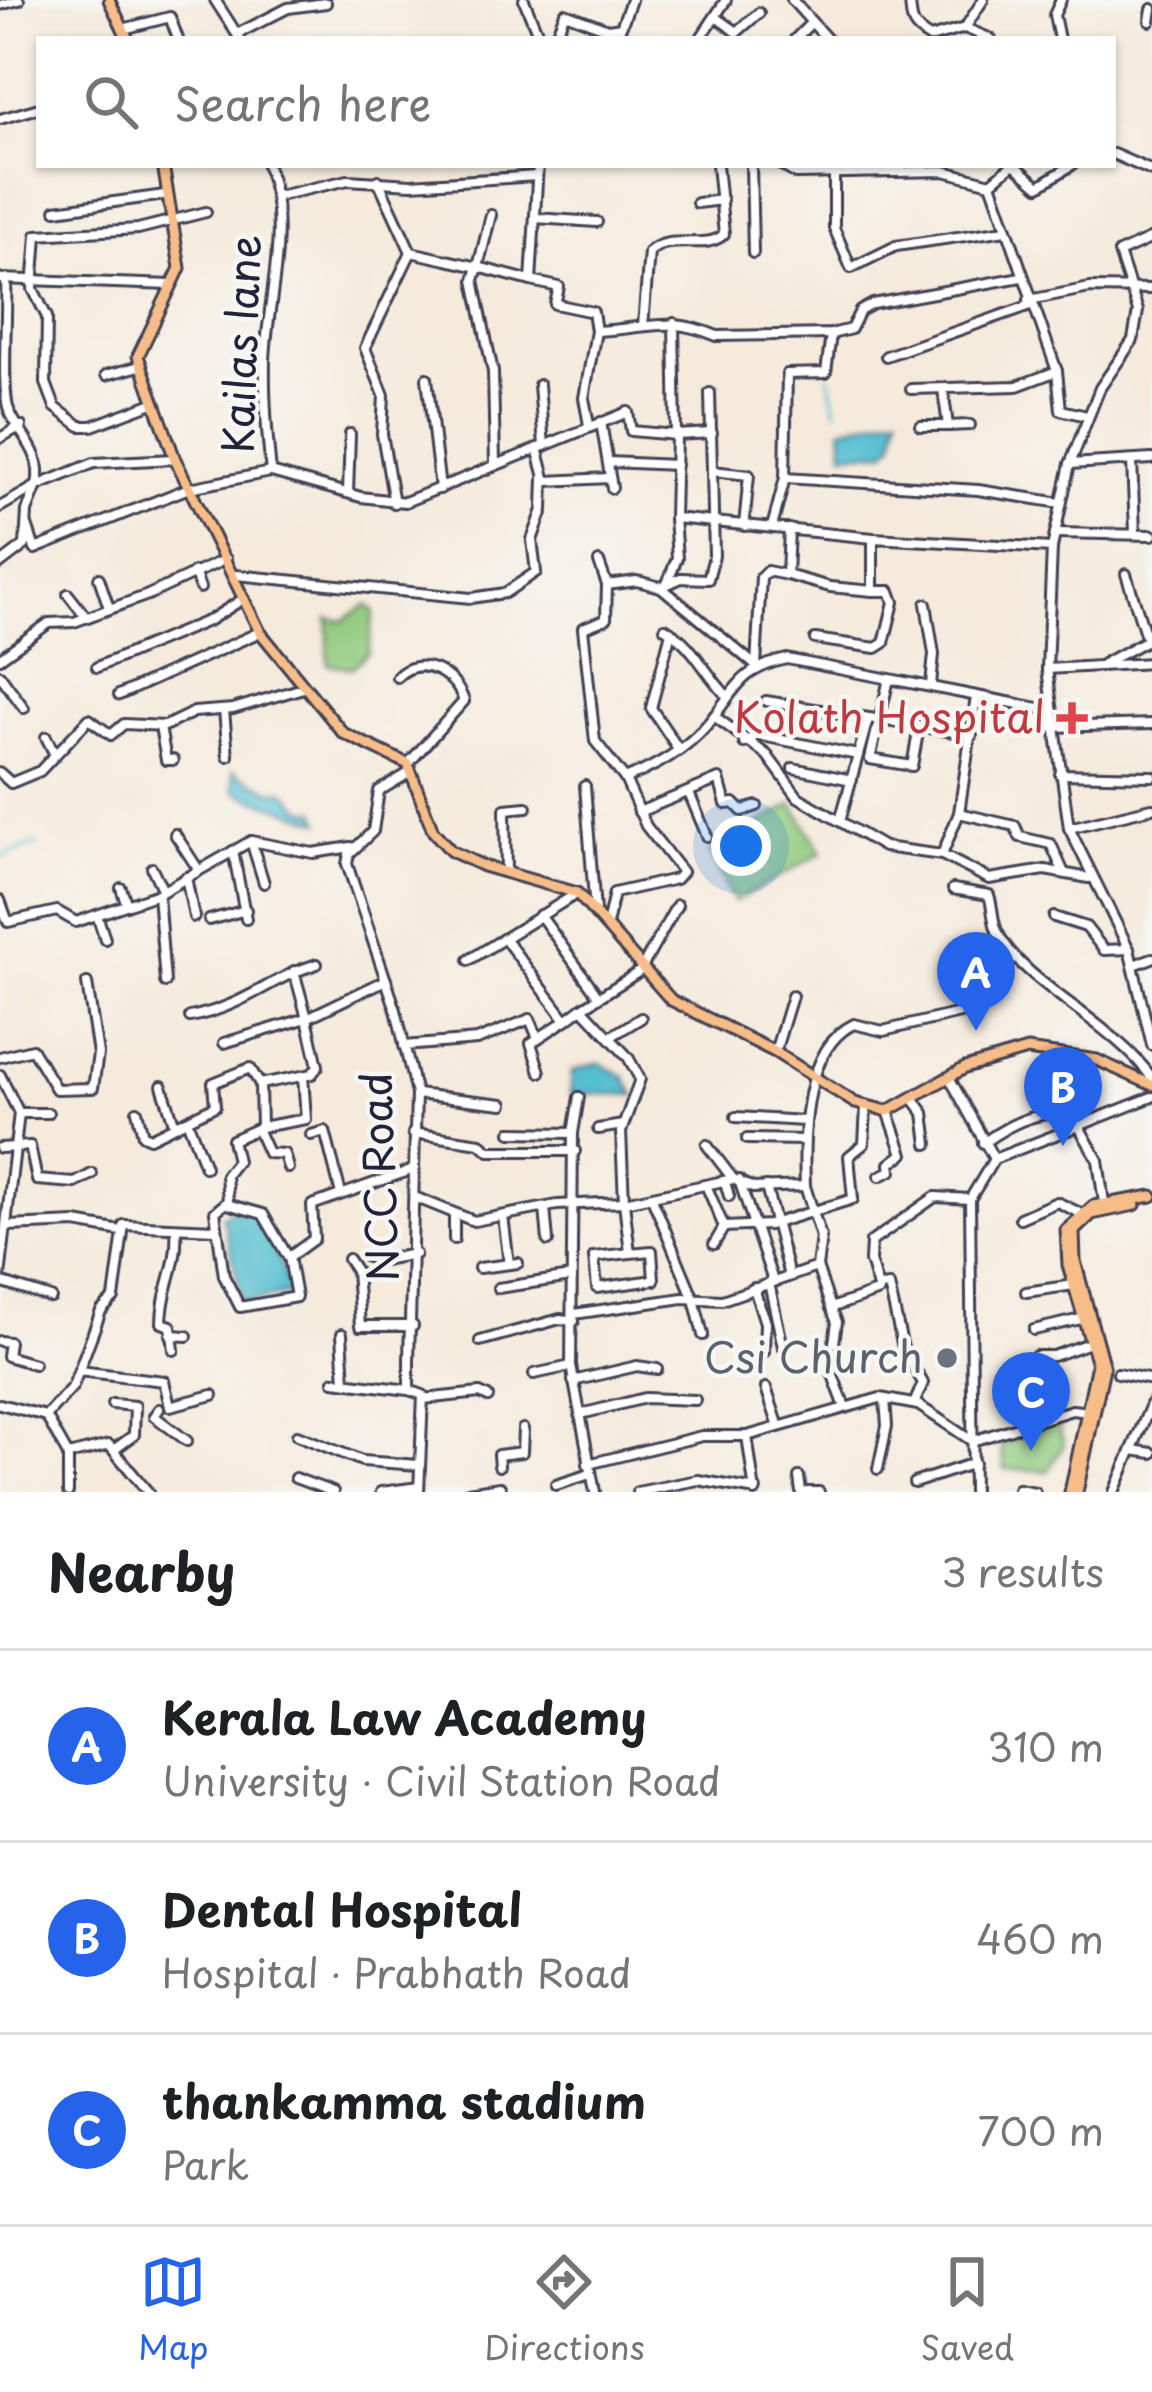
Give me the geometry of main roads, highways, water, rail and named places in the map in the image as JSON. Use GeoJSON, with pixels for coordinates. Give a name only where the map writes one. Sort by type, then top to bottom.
{"type":"FeatureCollection","features":[{"type":"Feature","properties":{"kind":"main road"},"geometry":{"type":"LineString","coordinates":[[109,0],[126,34]]}},
{"type":"Feature","properties":{"kind":"main road"},"geometry":{"type":"LineString","coordinates":[[163,168],[180,268],[140,348],[140,366],[175,459],[260,632],[303,688],[352,739],[408,769],[440,842],[506,873],[577,893],[640,971],[685,1008],[775,1052],[866,1108],[888,1111],[914,1100],[948,1075],[1011,1052],[1046,1051],[1124,1068],[1152,1081]]}},
{"type":"Feature","properties":{"kind":"main road"},"geometry":{"type":"LineString","coordinates":[[1074,1492],[1104,1368],[1065,1239],[1080,1213],[1104,1203],[1152,1199]]}},
{"type":"Feature","properties":{"kind":"main road"},"geometry":{"type":"LineString","coordinates":[[1093,1413],[1097,1364],[1079,1290],[1074,1231],[1093,1214],[1123,1203]]}},
{"type":"Feature","properties":{"kind":"water"},"geometry":{"type":"Polygon","coordinates":[[[899,414],[894,443],[886,451],[844,453],[842,428],[899,414]]]}},
{"type":"Feature","properties":{"kind":"water"},"geometry":{"type":"Polygon","coordinates":[[[233,771],[272,791],[283,790],[304,809],[316,811],[321,822],[240,794],[234,790],[233,771]]]}},
{"type":"Feature","properties":{"kind":"water"},"geometry":{"type":"Polygon","coordinates":[[[599,1063],[624,1076],[635,1095],[571,1093],[572,1071],[599,1063]]]}},
{"type":"Feature","properties":{"kind":"water"},"geometry":{"type":"Polygon","coordinates":[[[232,1209],[250,1211],[275,1250],[291,1293],[243,1303],[222,1215],[232,1209]]]}},
{"type":"Feature","properties":{"kind":"waterway"},"geometry":{"type":"LineString","coordinates":[[1143,196],[1152,199]]}},
{"type":"Feature","properties":{"kind":"waterway"},"geometry":{"type":"LineString","coordinates":[[829,376],[836,410]]}},
{"type":"Feature","properties":{"kind":"waterway"},"geometry":{"type":"LineString","coordinates":[[0,857],[37,844]]}},
{"type":"Feature","properties":{"kind":"place","name":"Kolath Hospital"},"geometry":{"type":"Point","coordinates":[1072,718]}},
{"type":"Feature","properties":{"kind":"place","name":"Kerala Law Academy"},"geometry":{"type":"Point","coordinates":[976,1031]}},
{"type":"Feature","properties":{"kind":"place","name":"Dental Hospital"},"geometry":{"type":"Point","coordinates":[1063,1146]}},
{"type":"Feature","properties":{"kind":"place","name":"Csi Church"},"geometry":{"type":"Point","coordinates":[947,1358]}},
{"type":"Feature","properties":{"kind":"place","name":"thankamma stadium"},"geometry":{"type":"Point","coordinates":[1031,1451]}}]}
